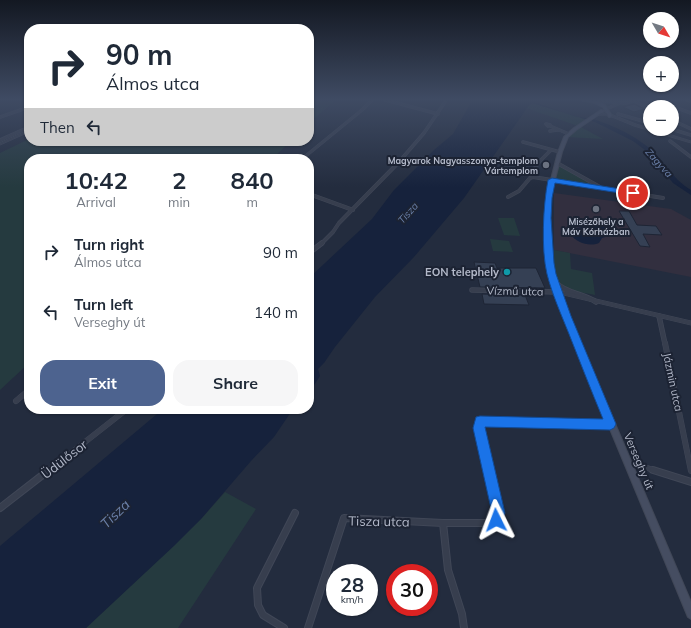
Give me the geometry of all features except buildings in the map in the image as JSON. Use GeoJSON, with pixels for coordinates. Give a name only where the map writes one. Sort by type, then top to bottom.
{"type":"FeatureCollection","features":[{"type":"Feature","properties":{"kind":"main road"},"geometry":{"type":"LineString","coordinates":[[567,136],[576,128]]}},
{"type":"Feature","properties":{"kind":"main road","name":"Verseghy út"},"geometry":{"type":"LineString","coordinates":[[567,136],[560,151],[548,198],[550,263],[553,280],[610,424],[627,460],[691,614]]}},
{"type":"Feature","properties":{"kind":"street"},"geometry":{"type":"LineString","coordinates":[[308,154],[340,128]]}},
{"type":"Feature","properties":{"kind":"street"},"geometry":{"type":"LineString","coordinates":[[314,249],[336,230],[339,223],[353,210],[427,128]]}},
{"type":"Feature","properties":{"kind":"street"},"geometry":{"type":"LineString","coordinates":[[553,128],[567,136]]}},
{"type":"Feature","properties":{"kind":"street"},"geometry":{"type":"LineString","coordinates":[[648,128],[691,142]]}},
{"type":"Feature","properties":{"kind":"street"},"geometry":{"type":"LineString","coordinates":[[1,138],[24,129]]}},
{"type":"Feature","properties":{"kind":"street"},"geometry":{"type":"LineString","coordinates":[[550,131],[556,130]]}},
{"type":"Feature","properties":{"kind":"street"},"geometry":{"type":"LineString","coordinates":[[679,131],[691,135]]}},
{"type":"Feature","properties":{"kind":"street"},"geometry":{"type":"LineString","coordinates":[[0,144],[24,133]]}},
{"type":"Feature","properties":{"kind":"street"},"geometry":{"type":"LineString","coordinates":[[670,141],[691,157]]}},
{"type":"Feature","properties":{"kind":"street"},"geometry":{"type":"LineString","coordinates":[[523,142],[560,151]]}},
{"type":"Feature","properties":{"kind":"street"},"geometry":{"type":"LineString","coordinates":[[533,177],[531,174],[534,167],[551,150]]}},
{"type":"Feature","properties":{"kind":"street"},"geometry":{"type":"LineString","coordinates":[[684,152],[691,152]]}},
{"type":"Feature","properties":{"kind":"street"},"geometry":{"type":"LineString","coordinates":[[557,162],[602,188]]}},
{"type":"Feature","properties":{"kind":"street"},"geometry":{"type":"LineString","coordinates":[[508,197],[519,191],[530,178],[533,177],[663,198]]}},
{"type":"Feature","properties":{"kind":"street"},"geometry":{"type":"LineString","coordinates":[[314,196],[353,210]]}},
{"type":"Feature","properties":{"kind":"street"},"geometry":{"type":"LineString","coordinates":[[553,280],[560,288],[568,292],[590,297],[596,302]]}},
{"type":"Feature","properties":{"kind":"street","name":"Vízmű utca"},"geometry":{"type":"LineString","coordinates":[[472,290],[557,292]]}},
{"type":"Feature","properties":{"kind":"street"},"geometry":{"type":"LineString","coordinates":[[557,292],[691,324]]}},
{"type":"Feature","properties":{"kind":"street","name":"Jázmin utca"},"geometry":{"type":"LineString","coordinates":[[659,316],[691,471]]}},
{"type":"Feature","properties":{"kind":"street"},"geometry":{"type":"LineString","coordinates":[[16,401],[24,394]]}},
{"type":"Feature","properties":{"kind":"street","name":"Üdülősor"},"geometry":{"type":"LineString","coordinates":[[0,508],[6,505],[121,414]]}},
{"type":"Feature","properties":{"kind":"street","name":"Tisza utca"},"geometry":{"type":"LineString","coordinates":[[308,628],[344,518],[444,523],[491,523],[496,520],[498,513],[479,428],[480,421],[610,424]]}},
{"type":"Feature","properties":{"kind":"street"},"geometry":{"type":"LineString","coordinates":[[627,460],[691,482]]}},
{"type":"Feature","properties":{"kind":"street"},"geometry":{"type":"LineString","coordinates":[[284,628],[263,615],[258,605],[257,588],[294,514]]}},
{"type":"Feature","properties":{"kind":"street"},"geometry":{"type":"LineString","coordinates":[[444,523],[448,570],[462,614],[464,628]]}},
{"type":"Feature","properties":{"kind":"shaded area"},"geometry":{"type":"Polygon","coordinates":[[[554,193],[671,209],[691,220],[691,277],[554,250],[554,193]]]}},
{"type":"Feature","properties":{"kind":"green space"},"geometry":{"type":"Polygon","coordinates":[[[575,128],[583,128],[603,139],[566,137],[575,128]]]}},
{"type":"Feature","properties":{"kind":"green space"},"geometry":{"type":"Polygon","coordinates":[[[24,141],[24,146],[286,146],[277,154],[24,154],[24,368],[0,390],[0,153],[24,141]]]}},
{"type":"Feature","properties":{"kind":"green space"},"geometry":{"type":"Polygon","coordinates":[[[557,163],[602,188],[552,180],[557,163]]]}},
{"type":"Feature","properties":{"kind":"green space"},"geometry":{"type":"Polygon","coordinates":[[[498,218],[514,218],[520,236],[504,235],[498,218]]]}},
{"type":"Feature","properties":{"kind":"green space"},"geometry":{"type":"Polygon","coordinates":[[[490,239],[509,241],[513,252],[493,251],[490,239]]]}},
{"type":"Feature","properties":{"kind":"green space"},"geometry":{"type":"Polygon","coordinates":[[[554,250],[570,253],[571,269],[592,273],[595,295],[566,289],[557,283],[553,264],[554,250]]]}},
{"type":"Feature","properties":{"kind":"green space"},"geometry":{"type":"Polygon","coordinates":[[[225,492],[256,509],[178,628],[86,628],[201,519],[225,492]]]}},
{"type":"Feature","properties":{"kind":"water","name":"Tisza"},"geometry":{"type":"Polygon","coordinates":[[[456,128],[513,128],[464,198],[414,257],[375,297],[335,347],[318,369],[320,376],[314,385],[314,273],[372,219],[394,190],[434,150],[453,134],[456,128]]]}},
{"type":"Feature","properties":{"kind":"water","name":"Zagyva"},"geometry":{"type":"Polygon","coordinates":[[[608,128],[617,128],[623,131],[648,147],[684,186],[691,190],[691,195],[673,183],[649,153],[633,141],[608,128]]]}},
{"type":"Feature","properties":{"kind":"water"},"geometry":{"type":"Polygon","coordinates":[[[593,225],[614,228],[616,231],[613,235],[602,238],[599,243],[591,245],[576,240],[570,234],[576,228],[593,225]]]}},
{"type":"Feature","properties":{"kind":"water","name":"Tisza"},"geometry":{"type":"Polygon","coordinates":[[[157,414],[290,414],[274,437],[251,461],[201,519],[86,628],[0,628],[0,546],[157,414]]]}},
{"type":"Feature","properties":{"kind":"place","name":"Magyarok Nagyasszonya-templom Vártemplom"},"geometry":{"type":"Point","coordinates":[546,165]}},
{"type":"Feature","properties":{"kind":"place","name":"Misézőhely a Máv Kórházban"},"geometry":{"type":"Point","coordinates":[596,209]}},
{"type":"Feature","properties":{"kind":"place","name":"EON telephely"},"geometry":{"type":"Point","coordinates":[507,272]}},
{"type":"Feature","properties":{"kind":"route"},"geometry":{"type":"LineString","coordinates":[[496,520],[498,513],[479,428],[480,421],[610,424],[553,280],[550,263],[548,218],[548,198],[552,180],[633,193]]}}]}
